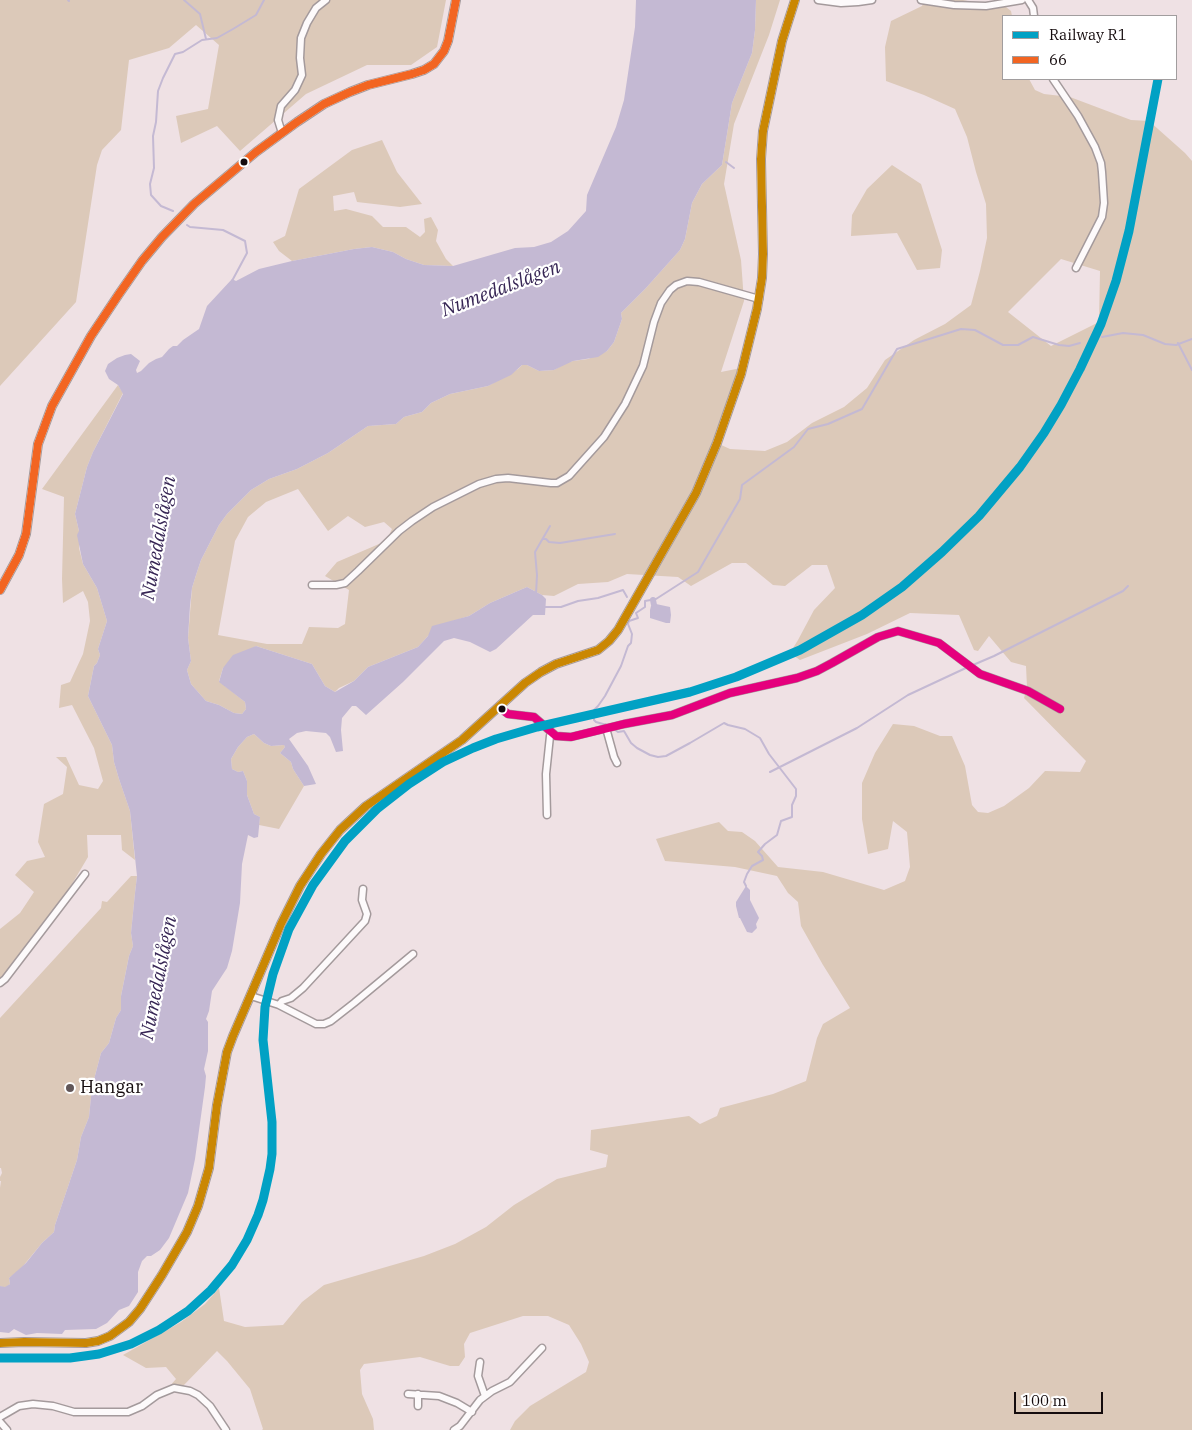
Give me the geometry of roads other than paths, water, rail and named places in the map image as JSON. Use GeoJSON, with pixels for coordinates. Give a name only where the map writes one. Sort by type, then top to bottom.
{"type":"FeatureCollection","features":[{"type":"Feature","properties":{"kind":"main road"},"geometry":{"type":"LineString","coordinates":[[0,590],[20,555],[26,534],[31,508],[35,460],[40,436],[46,420],[58,394],[91,336],[127,281],[177,221],[229,174],[311,112],[340,96],[430,67],[440,57],[448,41],[456,0]]}},
{"type":"Feature","properties":{"kind":"main road"},"geometry":{"type":"LineString","coordinates":[[0,1343],[77,1343],[98,1340],[110,1336],[122,1328],[140,1309],[187,1232],[201,1198],[209,1168],[225,1062],[233,1036],[293,898],[308,872],[331,840],[366,806],[462,740],[525,683],[556,664],[598,650],[610,641],[618,630],[688,508],[703,478],[728,414],[741,374],[759,299],[763,262],[761,178],[763,131],[782,41],[795,0]]}},
{"type":"Feature","properties":{"kind":"street"},"geometry":{"type":"LineString","coordinates":[[282,133],[278,114],[281,106],[295,90],[302,75],[300,58],[301,38],[316,8],[326,0]]}},
{"type":"Feature","properties":{"kind":"street"},"geometry":{"type":"LineString","coordinates":[[818,0],[841,3],[872,0]]}},
{"type":"Feature","properties":{"kind":"street"},"geometry":{"type":"LineString","coordinates":[[921,0],[977,6],[993,6],[1022,0]]}},
{"type":"Feature","properties":{"kind":"street"},"geometry":{"type":"LineString","coordinates":[[1028,0],[1033,8],[1034,15]]}},
{"type":"Feature","properties":{"kind":"street"},"geometry":{"type":"LineString","coordinates":[[1054,80],[1078,116],[1095,147],[1101,163],[1104,203],[1102,217],[1076,268]]}},
{"type":"Feature","properties":{"kind":"street"},"geometry":{"type":"LineString","coordinates":[[312,585],[345,583],[412,521],[433,507],[479,484],[508,478],[551,483],[562,481],[569,476],[604,437],[621,412],[642,366],[657,312],[670,290],[676,286],[687,281],[699,282],[759,299]]}},
{"type":"Feature","properties":{"kind":"street"},"geometry":{"type":"LineString","coordinates":[[499,707],[508,714],[534,718],[556,736],[566,737],[672,715],[736,692],[797,678],[832,663],[878,637],[898,631],[939,643],[980,674],[1028,691],[1060,710]]}},
{"type":"Feature","properties":{"kind":"street"},"geometry":{"type":"LineString","coordinates":[[606,728],[617,763]]}},
{"type":"Feature","properties":{"kind":"street"},"geometry":{"type":"LineString","coordinates":[[547,815],[546,774],[551,733]]}},
{"type":"Feature","properties":{"kind":"street"},"geometry":{"type":"LineString","coordinates":[[0,983],[85,874]]}},
{"type":"Feature","properties":{"kind":"street"},"geometry":{"type":"LineString","coordinates":[[279,1005],[303,988],[365,921],[367,914],[362,900],[363,888]]}},
{"type":"Feature","properties":{"kind":"street"},"geometry":{"type":"LineString","coordinates":[[251,996],[279,1005],[316,1024],[327,1024],[413,954]]}},
{"type":"Feature","properties":{"kind":"street"},"geometry":{"type":"LineString","coordinates":[[454,1430],[460,1426],[480,1400],[510,1382],[542,1348]]}},
{"type":"Feature","properties":{"kind":"street"},"geometry":{"type":"LineString","coordinates":[[480,1362],[478,1376],[485,1396]]}},
{"type":"Feature","properties":{"kind":"street"},"geometry":{"type":"LineString","coordinates":[[0,1417],[19,1406],[33,1404],[53,1406],[74,1412],[128,1412],[142,1406],[157,1395],[174,1388],[190,1391],[202,1398],[210,1406],[226,1430]]}},
{"type":"Feature","properties":{"kind":"street"},"geometry":{"type":"LineString","coordinates":[[408,1394],[440,1396],[472,1412]]}},
{"type":"Feature","properties":{"kind":"street"},"geometry":{"type":"LineString","coordinates":[[418,1394],[418,1406]]}},
{"type":"Feature","properties":{"kind":"street"},"geometry":{"type":"LineString","coordinates":[[0,1422],[7,1430]]}},
{"type":"Feature","properties":{"kind":"water","name":"Numedalslågen"},"geometry":{"type":"Polygon","coordinates":[[[636,0],[756,0],[752,53],[732,103],[722,165],[702,184],[692,203],[685,239],[680,250],[621,313],[622,319],[614,342],[607,351],[598,357],[573,361],[554,370],[539,371],[527,365],[522,365],[511,375],[488,386],[450,394],[431,403],[422,412],[404,417],[396,424],[368,426],[328,453],[297,469],[269,479],[251,490],[227,514],[219,525],[201,560],[192,588],[188,638],[191,661],[187,670],[191,684],[206,701],[234,713],[242,714],[246,709],[245,702],[219,682],[223,668],[233,655],[256,646],[312,664],[325,686],[335,692],[354,681],[368,667],[418,647],[428,636],[432,626],[469,616],[490,603],[527,587],[546,599],[545,615],[533,615],[496,649],[490,652],[470,642],[454,638],[444,641],[403,682],[366,715],[356,706],[352,706],[342,718],[343,751],[336,752],[330,737],[326,733],[306,731],[297,733],[289,739],[308,766],[316,784],[304,786],[293,769],[291,762],[280,753],[285,747],[284,745],[271,746],[264,743],[254,734],[247,737],[238,747],[231,759],[232,769],[238,772],[243,771],[247,781],[247,795],[254,814],[260,817],[258,837],[254,838],[248,835],[242,864],[240,903],[232,951],[227,968],[212,991],[206,1019],[208,1022],[208,1051],[204,1069],[206,1076],[205,1087],[195,1159],[188,1193],[169,1238],[160,1250],[151,1256],[147,1256],[142,1261],[138,1272],[138,1292],[129,1306],[119,1310],[107,1323],[96,1329],[65,1330],[62,1334],[37,1333],[26,1335],[14,1329],[9,1333],[0,1332],[0,1286],[5,1287],[10,1284],[9,1278],[26,1263],[42,1243],[54,1232],[77,1160],[81,1137],[89,1117],[92,1087],[101,1053],[109,1043],[116,1018],[121,1010],[121,996],[129,956],[133,946],[131,933],[137,876],[130,811],[114,762],[112,745],[88,696],[94,666],[100,655],[98,649],[107,621],[97,588],[83,564],[75,514],[87,467],[93,452],[123,394],[118,385],[109,379],[105,371],[108,364],[117,358],[131,354],[140,361],[136,370],[137,373],[141,371],[149,363],[162,357],[169,349],[177,346],[199,329],[207,306],[232,279],[236,281],[259,269],[292,261],[372,247],[393,252],[424,265],[453,266],[515,248],[534,247],[551,242],[568,231],[586,211],[587,195],[616,127],[624,100],[635,27],[636,0]]]}},
{"type":"Feature","properties":{"kind":"water"},"geometry":{"type":"Polygon","coordinates":[[[656,604],[670,607],[670,623],[650,618],[651,606],[656,604]]]}},
{"type":"Feature","properties":{"kind":"water"},"geometry":{"type":"Polygon","coordinates":[[[746,886],[750,890],[750,900],[759,918],[756,924],[757,928],[752,933],[747,932],[739,918],[736,906],[736,902],[746,886]]]}},
{"type":"Feature","properties":{"kind":"waterway"},"geometry":{"type":"LineString","coordinates":[[184,0],[200,14],[206,39]]}},
{"type":"Feature","properties":{"kind":"waterway"},"geometry":{"type":"LineString","coordinates":[[173,211],[161,206],[151,195],[150,184],[154,168],[153,136],[158,91],[163,78],[175,54],[183,52],[202,40],[217,38],[233,29],[256,15],[264,0]]}},
{"type":"Feature","properties":{"kind":"waterway"},"geometry":{"type":"LineString","coordinates":[[726,162],[734,168]]}},
{"type":"Feature","properties":{"kind":"waterway"},"geometry":{"type":"LineString","coordinates":[[187,225],[190,227],[223,230],[245,241],[247,253],[232,281]]}},
{"type":"Feature","properties":{"kind":"waterway"},"geometry":{"type":"LineString","coordinates":[[610,726],[596,722],[594,720],[594,710],[605,696],[631,643],[632,634],[628,624],[629,621],[638,618],[636,613],[645,607],[645,601],[656,599],[698,572],[740,499],[742,485],[794,447],[808,429],[828,424],[862,409],[897,349],[961,329],[975,330],[1003,345],[1018,345],[1033,337],[1059,345],[1069,346],[1080,343]]}},
{"type":"Feature","properties":{"kind":"waterway"},"geometry":{"type":"LineString","coordinates":[[1102,337],[1123,333],[1143,335],[1165,344],[1176,345],[1192,339]]}},
{"type":"Feature","properties":{"kind":"waterway"},"geometry":{"type":"LineString","coordinates":[[1178,343],[1192,370]]}},
{"type":"Feature","properties":{"kind":"waterway"},"geometry":{"type":"LineString","coordinates":[[536,594],[535,552],[550,526]]}},
{"type":"Feature","properties":{"kind":"waterway"},"geometry":{"type":"LineString","coordinates":[[543,539],[549,542],[560,543],[615,534]]}},
{"type":"Feature","properties":{"kind":"waterway"},"geometry":{"type":"LineString","coordinates":[[973,665],[1123,591],[1128,586]]}},
{"type":"Feature","properties":{"kind":"waterway"},"geometry":{"type":"LineString","coordinates":[[543,607],[561,607],[623,590],[627,597]]}},
{"type":"Feature","properties":{"kind":"waterway"},"geometry":{"type":"LineString","coordinates":[[653,600],[654,605]]}},
{"type":"Feature","properties":{"kind":"waterway"},"geometry":{"type":"LineString","coordinates":[[770,772],[857,728],[908,695],[968,667]]}},
{"type":"Feature","properties":{"kind":"waterway"},"geometry":{"type":"LineString","coordinates":[[614,729],[618,732],[624,731],[631,743],[637,748],[658,757],[666,756],[724,723],[745,729],[760,738],[769,754],[796,789],[796,796],[792,805],[792,817],[781,821],[777,835],[758,852],[763,860],[752,866],[744,882],[746,886]]}},
{"type":"Feature","properties":{"kind":"rail line","name":"R1"},"geometry":{"type":"LineString","coordinates":[[0,1358],[70,1358],[99,1354],[131,1344],[159,1330],[188,1311],[211,1290],[232,1265],[247,1240],[258,1215],[270,1169],[272,1122],[263,1040],[265,1007],[273,974],[289,929],[313,885],[345,841],[377,809],[409,784],[443,762],[496,739],[537,727],[690,692],[736,677],[800,650],[862,615],[902,587],[979,516],[1020,467],[1044,433],[1080,369],[1101,324],[1116,281],[1129,231],[1158,80]]}},
{"type":"Feature","properties":{"kind":"place","name":"Hangar"},"geometry":{"type":"Point","coordinates":[70,1088]}}]}
